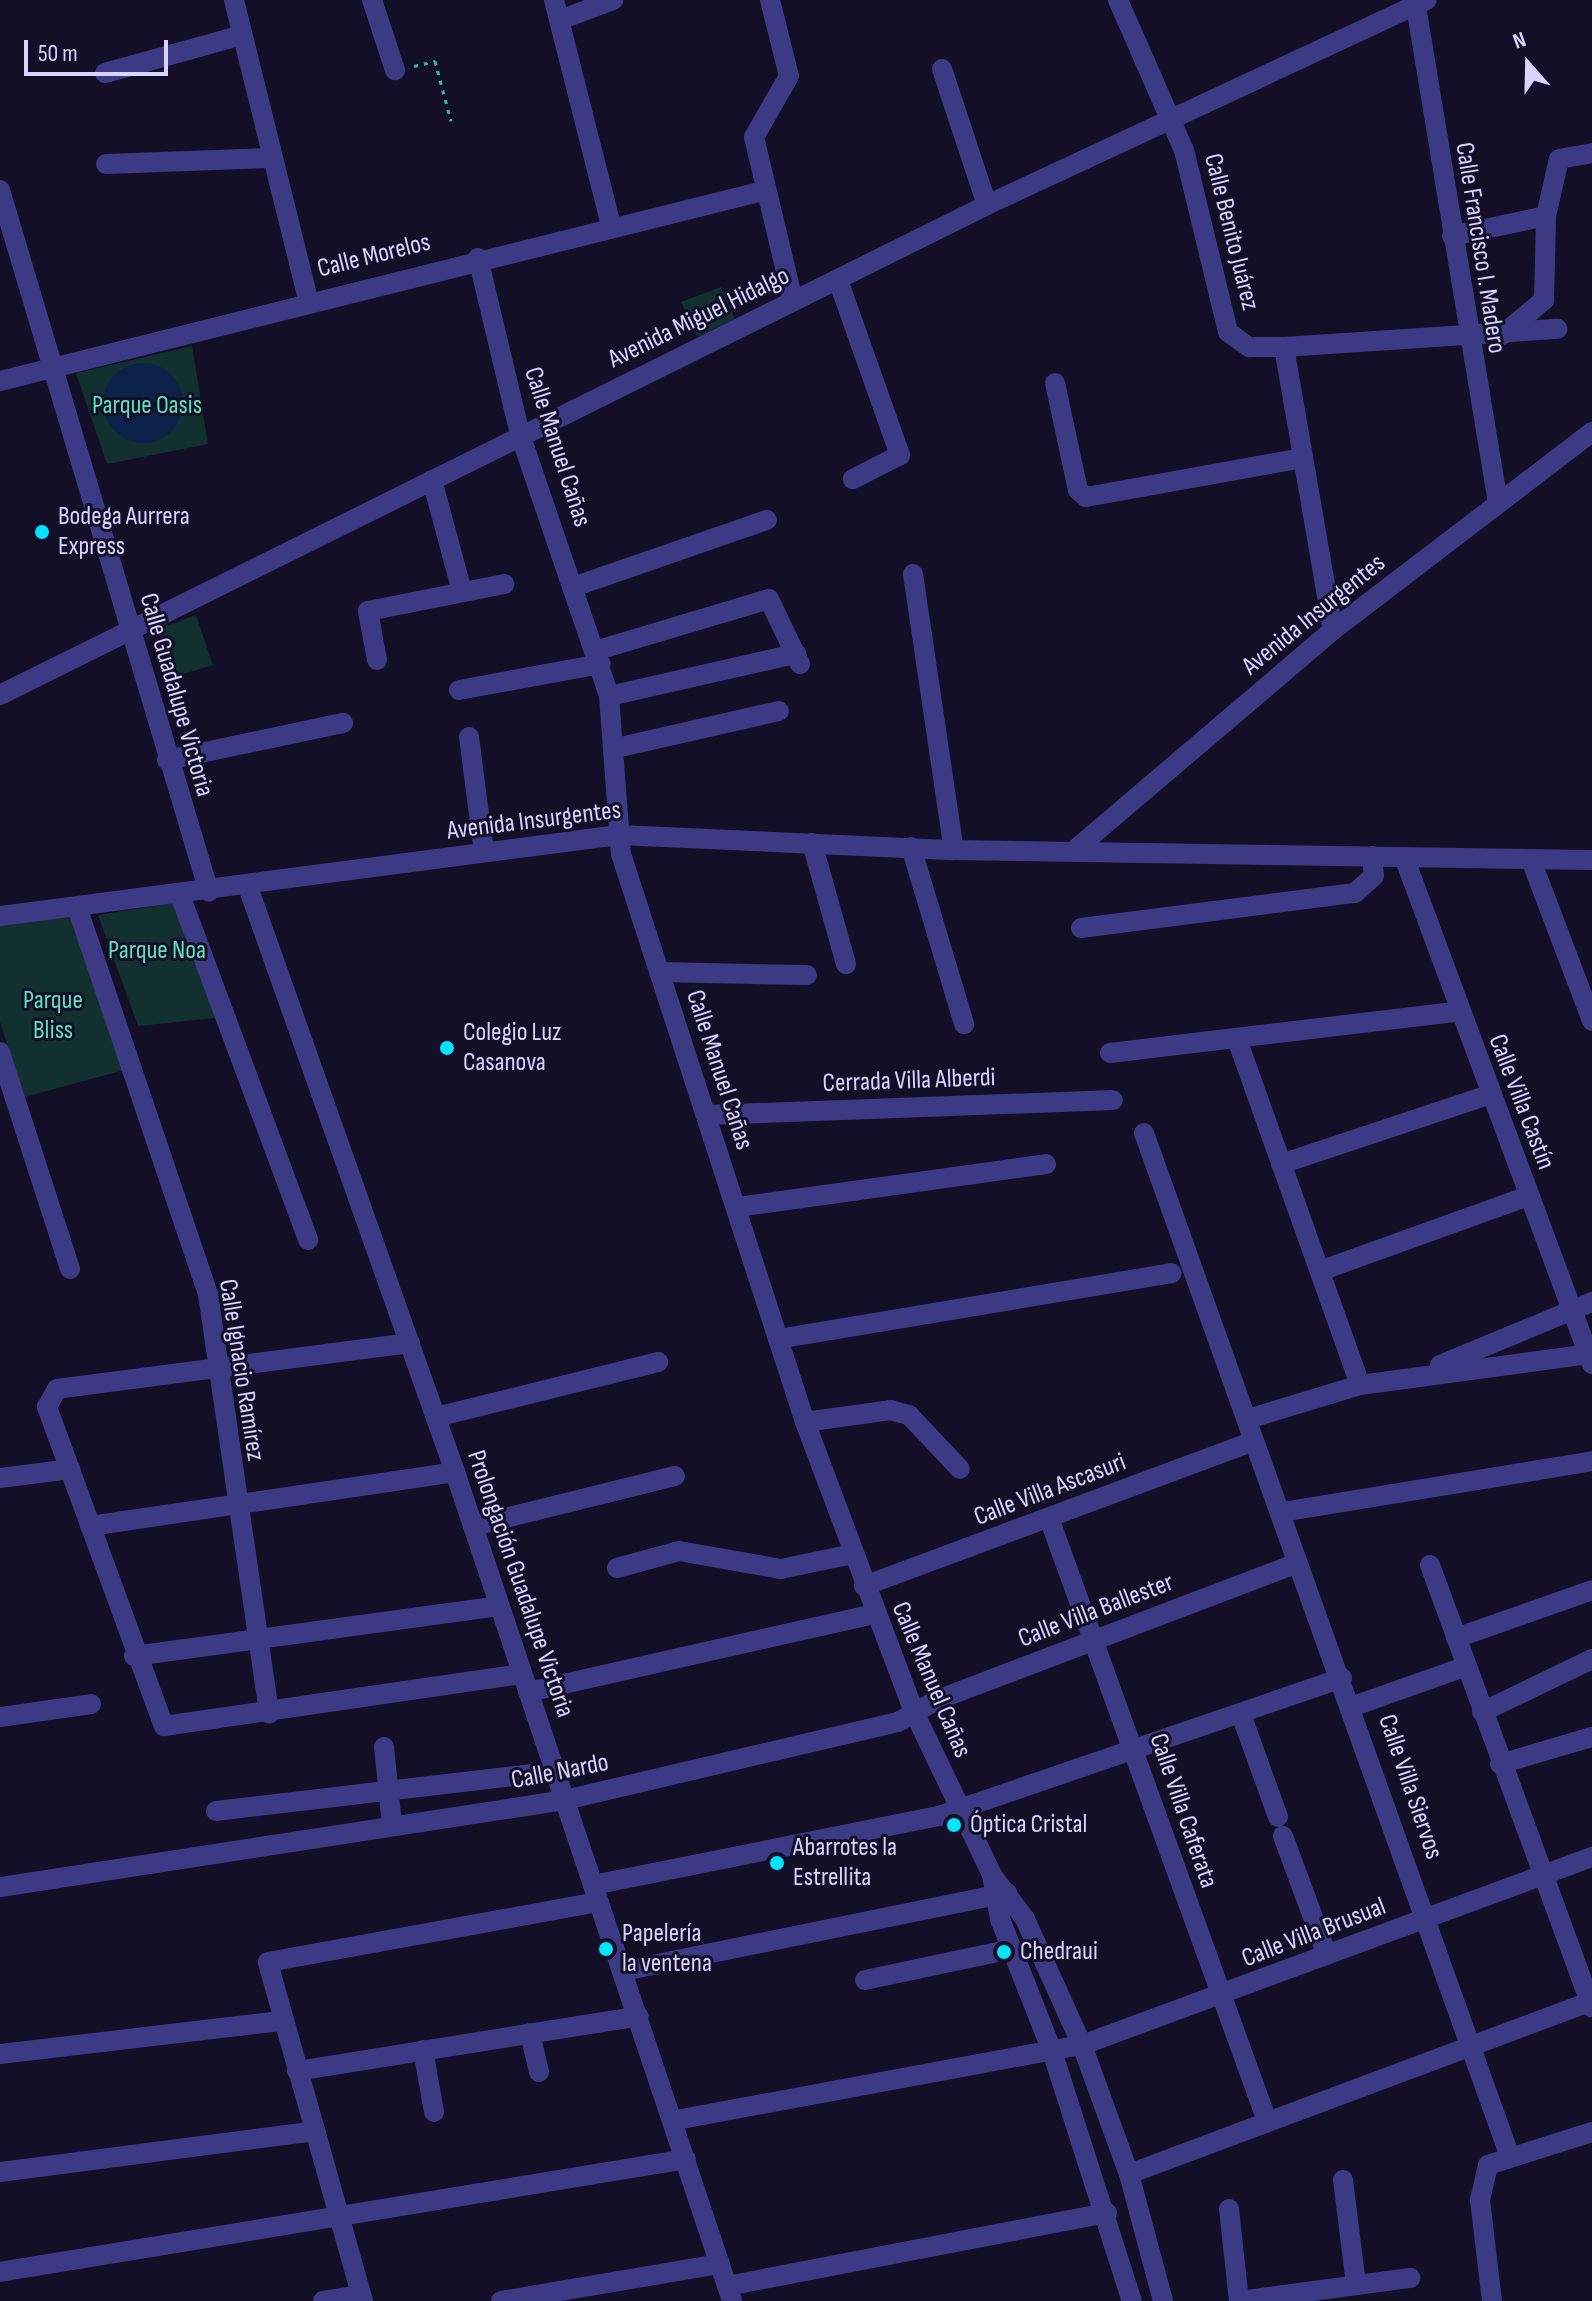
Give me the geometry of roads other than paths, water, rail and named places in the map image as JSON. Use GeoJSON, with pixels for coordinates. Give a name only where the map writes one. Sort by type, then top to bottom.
{"type":"FeatureCollection","features":[{"type":"Feature","properties":{"kind":"street"},"geometry":{"type":"LineString","coordinates":[[234,0],[308,299]]}},
{"type":"Feature","properties":{"kind":"street"},"geometry":{"type":"LineString","coordinates":[[372,0],[395,70]]}},
{"type":"Feature","properties":{"kind":"street"},"geometry":{"type":"LineString","coordinates":[[611,225],[557,10],[613,0]]}},
{"type":"Feature","properties":{"kind":"street"},"geometry":{"type":"LineString","coordinates":[[770,0],[789,76],[754,137],[763,191],[793,301]]}},
{"type":"Feature","properties":{"kind":"street","name":"Calle Benito Juárez"},"geometry":{"type":"LineString","coordinates":[[1118,0],[1172,117],[1228,332],[1249,347],[1284,347],[1557,329]]}},
{"type":"Feature","properties":{"kind":"street","name":"Avenida Miguel Hidalgo"},"geometry":{"type":"LineString","coordinates":[[0,695],[131,633],[520,434],[987,205],[1419,2]]}},
{"type":"Feature","properties":{"kind":"street","name":"Calle Francisco I. Madero"},"geometry":{"type":"LineString","coordinates":[[1419,2],[1467,333],[1498,503]]}},
{"type":"Feature","properties":{"kind":"street"},"geometry":{"type":"LineString","coordinates":[[105,73],[242,35]]}},
{"type":"Feature","properties":{"kind":"street"},"geometry":{"type":"LineString","coordinates":[[942,69],[987,205]]}},
{"type":"Feature","properties":{"kind":"street"},"geometry":{"type":"LineString","coordinates":[[1502,335],[1544,300],[1546,216],[1559,159],[1592,153]]}},
{"type":"Feature","properties":{"kind":"street"},"geometry":{"type":"LineString","coordinates":[[106,164],[271,158]]}},
{"type":"Feature","properties":{"kind":"street","name":"Calle Guadalupe Victoria"},"geometry":{"type":"LineString","coordinates":[[0,190],[167,760],[209,892]]}},
{"type":"Feature","properties":{"kind":"street","name":"Calle Morelos"},"geometry":{"type":"LineString","coordinates":[[0,381],[53,364],[308,299],[763,191]]}},
{"type":"Feature","properties":{"kind":"street"},"geometry":{"type":"LineString","coordinates":[[1452,236],[1546,216]]}},
{"type":"Feature","properties":{"kind":"street","name":"Calle Manuel Cañas"},"geometry":{"type":"LineString","coordinates":[[478,258],[520,434],[576,586],[609,696],[616,748],[619,835],[659,972],[805,1422],[864,1586],[915,1714],[957,1807],[1082,2045],[1129,2174],[1163,2301]]}},
{"type":"Feature","properties":{"kind":"street"},"geometry":{"type":"LineString","coordinates":[[838,280],[900,455],[853,479]]}},
{"type":"Feature","properties":{"kind":"street"},"geometry":{"type":"LineString","coordinates":[[1284,347],[1333,630]]}},
{"type":"Feature","properties":{"kind":"street"},"geometry":{"type":"LineString","coordinates":[[1055,383],[1078,490],[1086,497],[1303,458]]}},
{"type":"Feature","properties":{"kind":"street","name":"Avenida Insurgentes"},"geometry":{"type":"LineString","coordinates":[[1077,848],[1333,630],[1592,432]]}},
{"type":"Feature","properties":{"kind":"street"},"geometry":{"type":"LineString","coordinates":[[432,480],[462,591]]}},
{"type":"Feature","properties":{"kind":"street"},"geometry":{"type":"LineString","coordinates":[[576,586],[767,520]]}},
{"type":"Feature","properties":{"kind":"street"},"geometry":{"type":"LineString","coordinates":[[913,574],[954,850]]}},
{"type":"Feature","properties":{"kind":"street"},"geometry":{"type":"LineString","coordinates":[[377,660],[368,611],[504,584]]}},
{"type":"Feature","properties":{"kind":"street"},"geometry":{"type":"LineString","coordinates":[[459,690],[599,657],[769,599],[798,659],[609,696]]}},
{"type":"Feature","properties":{"kind":"street"},"geometry":{"type":"LineString","coordinates":[[616,748],[779,711]]}},
{"type":"Feature","properties":{"kind":"street"},"geometry":{"type":"LineString","coordinates":[[167,760],[343,723]]}},
{"type":"Feature","properties":{"kind":"street"},"geometry":{"type":"LineString","coordinates":[[469,737],[484,852]]}},
{"type":"Feature","properties":{"kind":"street","name":"Avenida Insurgentes"},"geometry":{"type":"LineString","coordinates":[[0,916],[248,887],[619,835],[954,850],[1077,848],[1592,860]]}},
{"type":"Feature","properties":{"kind":"street"},"geometry":{"type":"LineString","coordinates":[[812,843],[846,964]]}},
{"type":"Feature","properties":{"kind":"street"},"geometry":{"type":"LineString","coordinates":[[911,847],[964,1024]]}},
{"type":"Feature","properties":{"kind":"street"},"geometry":{"type":"LineString","coordinates":[[1081,928],[1355,893],[1374,876],[1372,856]]}},
{"type":"Feature","properties":{"kind":"street","name":"Calle Villa Castín"},"geometry":{"type":"LineString","coordinates":[[1404,857],[1489,1095],[1590,1359]]}},
{"type":"Feature","properties":{"kind":"street"},"geometry":{"type":"LineString","coordinates":[[1531,860],[1592,1021]]}},
{"type":"Feature","properties":{"kind":"street","name":"Prolongación Guadalupe Victoria"},"geometry":{"type":"LineString","coordinates":[[248,887],[455,1472],[596,1894],[676,2120],[729,2294]]}},
{"type":"Feature","properties":{"kind":"street"},"geometry":{"type":"LineString","coordinates":[[180,895],[308,1240]]}},
{"type":"Feature","properties":{"kind":"street","name":"Calle Ignacio Ramírez"},"geometry":{"type":"LineString","coordinates":[[77,907],[208,1294],[215,1366],[269,1714]]}},
{"type":"Feature","properties":{"kind":"street"},"geometry":{"type":"LineString","coordinates":[[659,972],[807,975]]}},
{"type":"Feature","properties":{"kind":"street"},"geometry":{"type":"LineString","coordinates":[[1110,1053],[1238,1042],[1460,1011]]}},
{"type":"Feature","properties":{"kind":"street"},"geometry":{"type":"LineString","coordinates":[[1238,1042],[1360,1385]]}},
{"type":"Feature","properties":{"kind":"street"},"geometry":{"type":"LineString","coordinates":[[0,1052],[70,1269]]}},
{"type":"Feature","properties":{"kind":"street"},"geometry":{"type":"LineString","coordinates":[[1281,1164],[1489,1095]]}},
{"type":"Feature","properties":{"kind":"street","name":"Cerrada Villa Alberdi"},"geometry":{"type":"LineString","coordinates":[[706,1115],[1113,1100]]}},
{"type":"Feature","properties":{"kind":"street","name":"Calle Villa Siervos"},"geometry":{"type":"LineString","coordinates":[[1144,1133],[1248,1419],[1253,1441],[1354,1706],[1475,2047],[1509,2154]]}},
{"type":"Feature","properties":{"kind":"street"},"geometry":{"type":"LineString","coordinates":[[737,1207],[1046,1164]]}},
{"type":"Feature","properties":{"kind":"street"},"geometry":{"type":"LineString","coordinates":[[1320,1271],[1528,1196]]}},
{"type":"Feature","properties":{"kind":"street"},"geometry":{"type":"LineString","coordinates":[[778,1339],[1171,1273]]}},
{"type":"Feature","properties":{"kind":"street"},"geometry":{"type":"LineString","coordinates":[[1417,1374],[1592,1302]]}},
{"type":"Feature","properties":{"kind":"street"},"geometry":{"type":"LineString","coordinates":[[410,1343],[215,1366],[48,1395],[134,1656],[164,1726],[525,1683],[875,1614]]}},
{"type":"Feature","properties":{"kind":"street"},"geometry":{"type":"LineString","coordinates":[[1248,1419],[1360,1385],[1417,1374],[1590,1359]]}},
{"type":"Feature","properties":{"kind":"street"},"geometry":{"type":"LineString","coordinates":[[436,1417],[658,1362]]}},
{"type":"Feature","properties":{"kind":"street"},"geometry":{"type":"LineString","coordinates":[[805,1422],[890,1410],[909,1415],[960,1469]]}},
{"type":"Feature","properties":{"kind":"street","name":"Calle Villa Ascasuri"},"geometry":{"type":"LineString","coordinates":[[864,1586],[1253,1441]]}},
{"type":"Feature","properties":{"kind":"street"},"geometry":{"type":"LineString","coordinates":[[1282,1512],[1592,1461]]}},
{"type":"Feature","properties":{"kind":"street"},"geometry":{"type":"LineString","coordinates":[[0,1478],[70,1469]]}},
{"type":"Feature","properties":{"kind":"street"},"geometry":{"type":"LineString","coordinates":[[90,1526],[455,1472]]}},
{"type":"Feature","properties":{"kind":"street"},"geometry":{"type":"LineString","coordinates":[[473,1526],[675,1476]]}},
{"type":"Feature","properties":{"kind":"street","name":"Calle Villa Caferata"},"geometry":{"type":"LineString","coordinates":[[1049,1518],[1267,2121]]}},
{"type":"Feature","properties":{"kind":"street"},"geometry":{"type":"LineString","coordinates":[[617,1568],[679,1551],[781,1569],[852,1554]]}},
{"type":"Feature","properties":{"kind":"street","name":"Calle Villa Ballester"},"geometry":{"type":"LineString","coordinates":[[915,1714],[1092,1640],[1298,1563]]}},
{"type":"Feature","properties":{"kind":"street"},"geometry":{"type":"LineString","coordinates":[[1129,2174],[1591,2003],[1540,1876],[1430,1565]]}},
{"type":"Feature","properties":{"kind":"street"},"geometry":{"type":"LineString","coordinates":[[1456,1638],[1592,1590]]}},
{"type":"Feature","properties":{"kind":"street"},"geometry":{"type":"LineString","coordinates":[[134,1656],[499,1606]]}},
{"type":"Feature","properties":{"kind":"street"},"geometry":{"type":"LineString","coordinates":[[1482,1712],[1592,1659]]}},
{"type":"Feature","properties":{"kind":"street"},"geometry":{"type":"LineString","coordinates":[[1354,1706],[1464,1667]]}},
{"type":"Feature","properties":{"kind":"street"},"geometry":{"type":"LineString","coordinates":[[323,2301],[362,2298],[281,2021],[268,1962],[596,1894],[957,1807],[1136,1754],[1342,1678]]}},
{"type":"Feature","properties":{"kind":"street"},"geometry":{"type":"LineString","coordinates":[[0,1717],[91,1704]]}},
{"type":"Feature","properties":{"kind":"street","name":"Calle Nardo"},"geometry":{"type":"LineString","coordinates":[[0,1887],[565,1800],[915,1714]]}},
{"type":"Feature","properties":{"kind":"street"},"geometry":{"type":"LineString","coordinates":[[1242,1717],[1327,1955]]}},
{"type":"Feature","properties":{"kind":"street"},"geometry":{"type":"LineString","coordinates":[[1500,1764],[1592,1737]]}},
{"type":"Feature","properties":{"kind":"street"},"geometry":{"type":"LineString","coordinates":[[384,1747],[392,1825]]}},
{"type":"Feature","properties":{"kind":"street"},"geometry":{"type":"LineString","coordinates":[[216,1811],[390,1794],[556,1771]]}},
{"type":"Feature","properties":{"kind":"street","name":"Calle Villa Brusual"},"geometry":{"type":"LineString","coordinates":[[676,2120],[1082,2045],[1592,1857]]}},
{"type":"Feature","properties":{"kind":"street"},"geometry":{"type":"LineString","coordinates":[[623,1971],[1003,1894]]}},
{"type":"Feature","properties":{"kind":"street","name":"Calle Manuel Cañas"},"geometry":{"type":"LineString","coordinates":[[1003,1894],[1012,1949],[1052,2051],[1107,2213],[1132,2301]]}},
{"type":"Feature","properties":{"kind":"street"},"geometry":{"type":"LineString","coordinates":[[865,1980],[1012,1949]]}},
{"type":"Feature","properties":{"kind":"street"},"geometry":{"type":"LineString","coordinates":[[297,2071],[639,2016]]}},
{"type":"Feature","properties":{"kind":"street"},"geometry":{"type":"LineString","coordinates":[[0,2054],[281,2021]]}},
{"type":"Feature","properties":{"kind":"street"},"geometry":{"type":"LineString","coordinates":[[530,2033],[539,2072]]}},
{"type":"Feature","properties":{"kind":"street"},"geometry":{"type":"LineString","coordinates":[[423,2050],[434,2112]]}},
{"type":"Feature","properties":{"kind":"street"},"geometry":{"type":"LineString","coordinates":[[0,2172],[315,2131]]}},
{"type":"Feature","properties":{"kind":"street"},"geometry":{"type":"LineString","coordinates":[[1492,2301],[1481,2182],[1488,2165],[1509,2154],[1530,2154],[1592,2132]]}},
{"type":"Feature","properties":{"kind":"street"},"geometry":{"type":"LineString","coordinates":[[0,2272],[686,2159]]}},
{"type":"Feature","properties":{"kind":"street"},"geometry":{"type":"LineString","coordinates":[[1343,2180],[1356,2285]]}},
{"type":"Feature","properties":{"kind":"street"},"geometry":{"type":"LineString","coordinates":[[1229,2209],[1239,2301],[1410,2278]]}},
{"type":"Feature","properties":{"kind":"street"},"geometry":{"type":"LineString","coordinates":[[729,2294],[1107,2213]]}},
{"type":"Feature","properties":{"kind":"street"},"geometry":{"type":"LineString","coordinates":[[501,2301],[720,2264]]}},
{"type":"Feature","properties":{"kind":"water"},"geometry":{"type":"Polygon","coordinates":[[[143,363],[158,366],[171,375],[180,388],[183,403],[180,418],[171,431],[158,440],[143,443],[128,440],[115,431],[106,418],[103,403],[106,388],[115,375],[128,366],[143,363]]]}},
{"type":"Feature","properties":{"kind":"place","name":"Bodega Aurrera Express"},"geometry":{"type":"Point","coordinates":[42,532]}},
{"type":"Feature","properties":{"kind":"place","name":"Colegio Luz Casanova"},"geometry":{"type":"Point","coordinates":[447,1048]}},
{"type":"Feature","properties":{"kind":"place","name":"Óptica Cristal"},"geometry":{"type":"Point","coordinates":[954,1825]}},
{"type":"Feature","properties":{"kind":"place","name":"Abarrotes la Estrellita"},"geometry":{"type":"Point","coordinates":[777,1863]}},
{"type":"Feature","properties":{"kind":"place","name":"Papelería la ventena"},"geometry":{"type":"Point","coordinates":[606,1949]}},
{"type":"Feature","properties":{"kind":"place","name":"Chedraui"},"geometry":{"type":"Point","coordinates":[1004,1952]}},
{"type":"Feature","properties":{"kind":"park label","name":"Parque Oasis"},"geometry":{"type":"Point","coordinates":[147,406]}},
{"type":"Feature","properties":{"kind":"park label","name":"Parque Noa"},"geometry":{"type":"Point","coordinates":[157,951]}},
{"type":"Feature","properties":{"kind":"park label","name":"Parque Bliss"},"geometry":{"type":"Point","coordinates":[53,1016]}}]}
